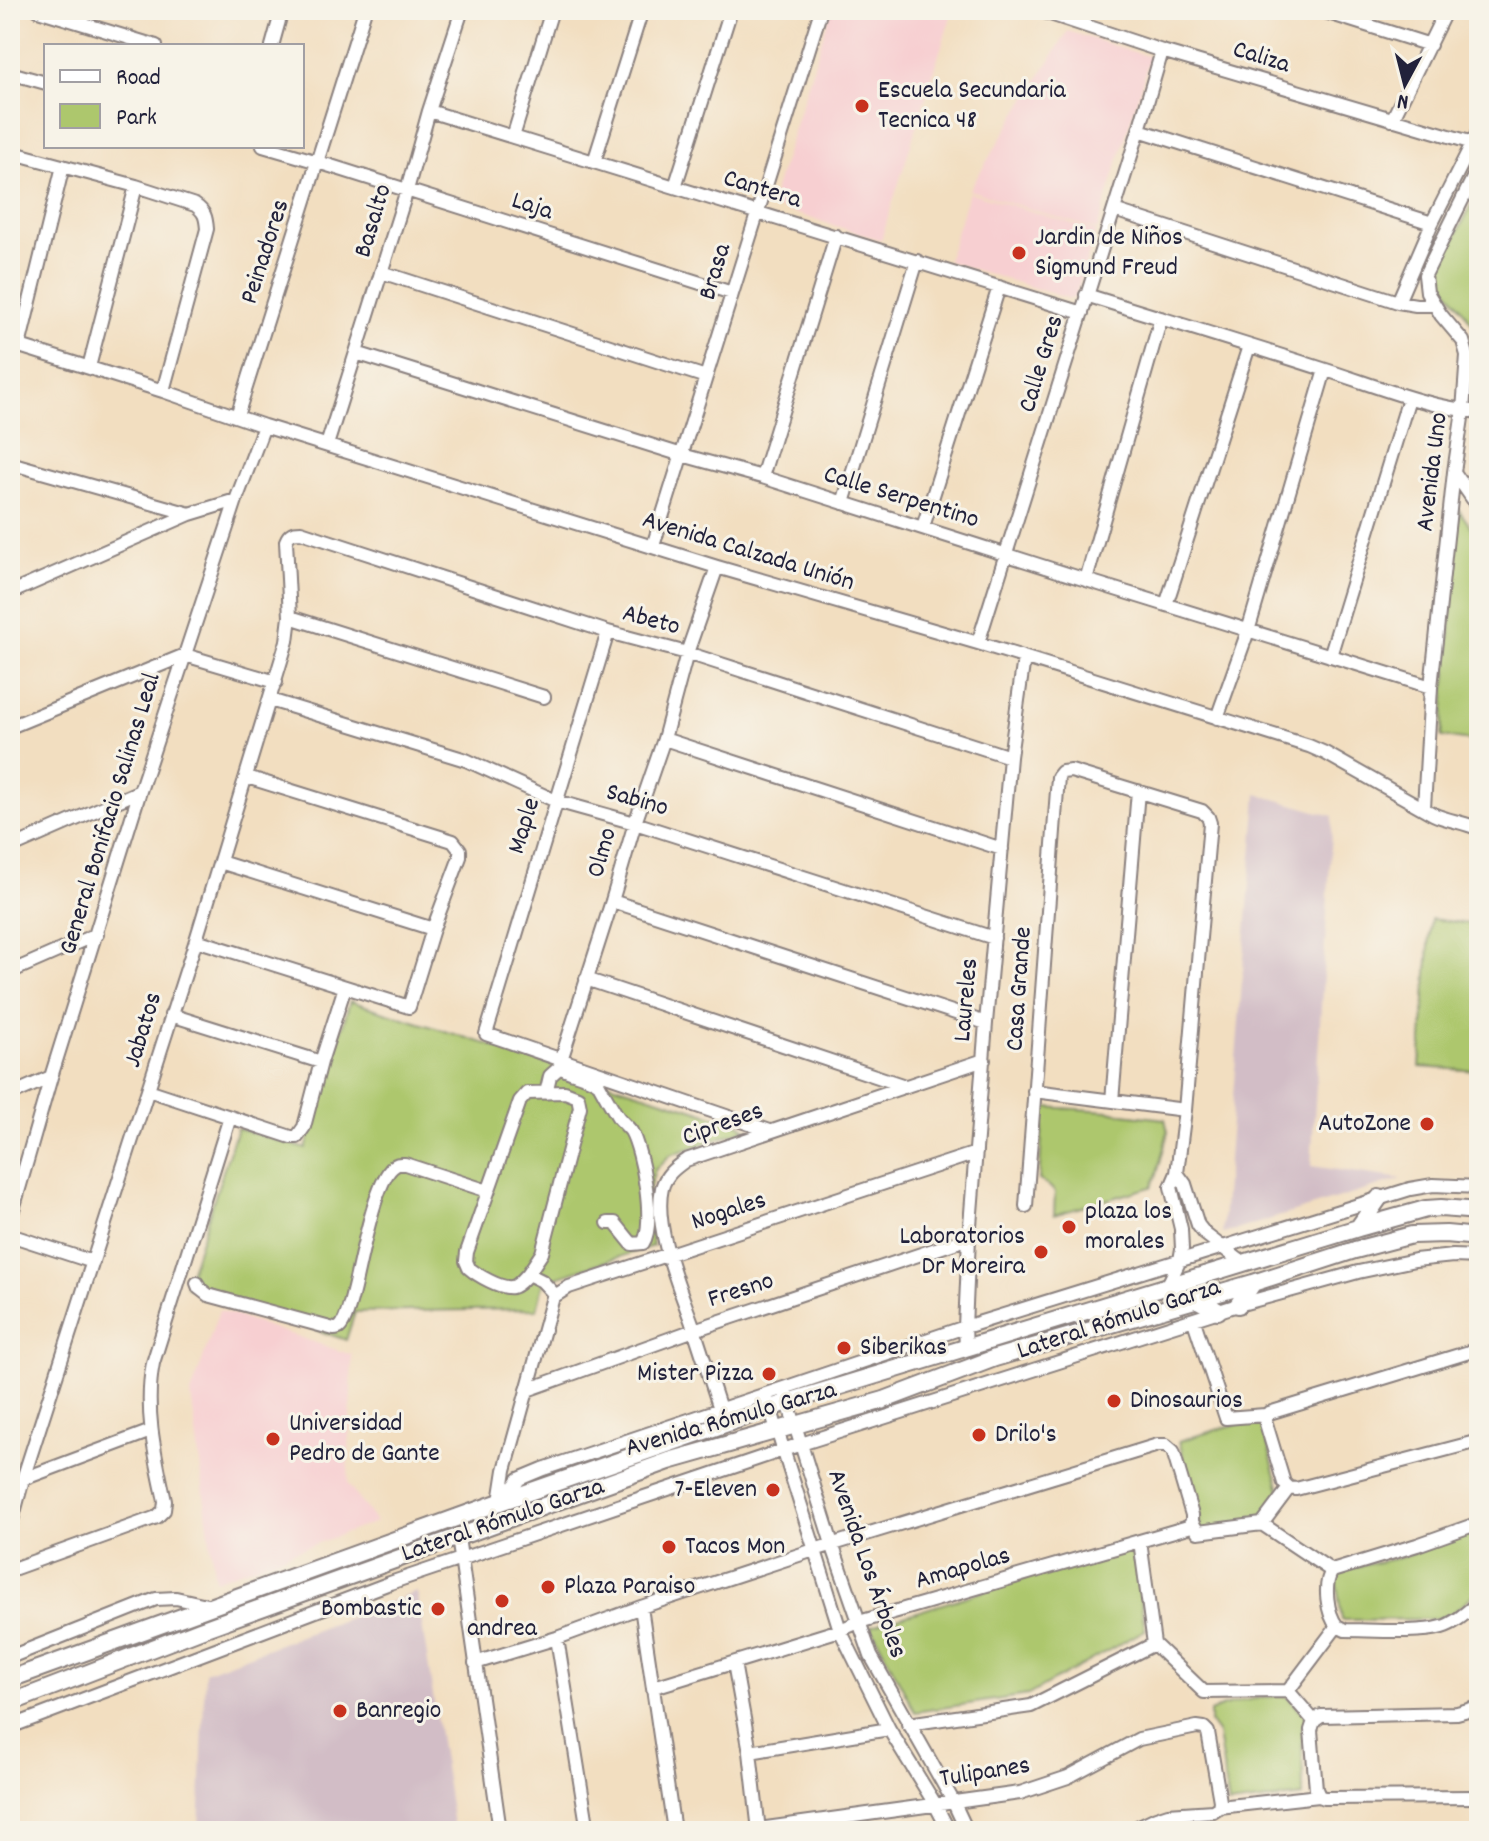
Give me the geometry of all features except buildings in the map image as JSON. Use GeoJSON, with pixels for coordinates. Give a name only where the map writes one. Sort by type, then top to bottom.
{"type":"FeatureCollection","features":[{"type":"Feature","properties":{"kind":"main road"},"geometry":{"type":"LineString","coordinates":[[1358,1228],[1379,1198]]}},
{"type":"Feature","properties":{"kind":"main road","name":"Avenida Rómulo Garza"},"geometry":{"type":"LineString","coordinates":[[11,1676],[214,1607],[768,1401],[966,1347],[1426,1209],[1479,1211]]}},
{"type":"Feature","properties":{"kind":"main road"},"geometry":{"type":"LineString","coordinates":[[1412,1235],[1426,1222],[1436,1218],[1479,1221]]}},
{"type":"Feature","properties":{"kind":"main road","name":"Avenida Rómulo Garza"},"geometry":{"type":"LineString","coordinates":[[10,1703],[200,1630],[650,1467],[884,1400],[995,1358],[1355,1250],[1412,1235],[1479,1237]]}},
{"type":"Feature","properties":{"kind":"main road"},"geometry":{"type":"LineString","coordinates":[[1238,1305],[1253,1283]]}},
{"type":"Feature","properties":{"kind":"main road"},"geometry":{"type":"LineString","coordinates":[[1196,1299],[1218,1311]]}},
{"type":"Feature","properties":{"kind":"street"},"geometry":{"type":"LineString","coordinates":[[38,10],[149,44]]}},
{"type":"Feature","properties":{"kind":"street"},"geometry":{"type":"LineString","coordinates":[[273,44],[282,10]]}},
{"type":"Feature","properties":{"kind":"street","name":"Peinadores"},"geometry":{"type":"LineString","coordinates":[[237,416],[365,10]]}},
{"type":"Feature","properties":{"kind":"street","name":"Basalto"},"geometry":{"type":"LineString","coordinates":[[327,445],[462,10]]}},
{"type":"Feature","properties":{"kind":"street"},"geometry":{"type":"LineString","coordinates":[[513,137],[552,10]]}},
{"type":"Feature","properties":{"kind":"street"},"geometry":{"type":"LineString","coordinates":[[594,162],[642,10]]}},
{"type":"Feature","properties":{"kind":"street"},"geometry":{"type":"LineString","coordinates":[[675,187],[731,10]]}},
{"type":"Feature","properties":{"kind":"street","name":"Brasa"},"geometry":{"type":"LineString","coordinates":[[653,546],[821,10]]}},
{"type":"Feature","properties":{"kind":"street"},"geometry":{"type":"LineString","coordinates":[[1319,10],[1430,45]]}},
{"type":"Feature","properties":{"kind":"street"},"geometry":{"type":"LineString","coordinates":[[1392,120],[1446,10]]}},
{"type":"Feature","properties":{"kind":"street","name":"Caliza"},"geometry":{"type":"LineString","coordinates":[[1046,11],[1162,51],[1473,143]]}},
{"type":"Feature","properties":{"kind":"street","name":"Calle Gres"},"geometry":{"type":"LineString","coordinates":[[978,643],[1162,51]]}},
{"type":"Feature","properties":{"kind":"street"},"geometry":{"type":"LineString","coordinates":[[10,73],[44,82]]}},
{"type":"Feature","properties":{"kind":"street","name":"Cantera"},"geometry":{"type":"LineString","coordinates":[[429,111],[1082,313]]}},
{"type":"Feature","properties":{"kind":"street"},"geometry":{"type":"LineString","coordinates":[[1139,130],[1432,223]]}},
{"type":"Feature","properties":{"kind":"street"},"geometry":{"type":"LineString","coordinates":[[1398,302],[1432,223],[1479,130]]}},
{"type":"Feature","properties":{"kind":"street","name":"Laja"},"geometry":{"type":"LineString","coordinates":[[270,148],[732,293]]}},
{"type":"Feature","properties":{"kind":"street"},"geometry":{"type":"LineString","coordinates":[[10,152],[136,186],[203,210],[207,229],[163,391]]}},
{"type":"Feature","properties":{"kind":"street"},"geometry":{"type":"LineString","coordinates":[[14,344],[63,166]]}},
{"type":"Feature","properties":{"kind":"street","name":"Avenida Uno"},"geometry":{"type":"LineString","coordinates":[[1424,808],[1431,687],[1467,355],[1466,346],[1427,292],[1425,275],[1479,166]]}},
{"type":"Feature","properties":{"kind":"street"},"geometry":{"type":"LineString","coordinates":[[89,367],[136,186]]}},
{"type":"Feature","properties":{"kind":"street"},"geometry":{"type":"LineString","coordinates":[[1114,210],[1398,302],[1434,305]]}},
{"type":"Feature","properties":{"kind":"street"},"geometry":{"type":"LineString","coordinates":[[762,477],[836,236]]}},
{"type":"Feature","properties":{"kind":"street"},"geometry":{"type":"LineString","coordinates":[[843,503],[917,261]]}},
{"type":"Feature","properties":{"kind":"street"},"geometry":{"type":"LineString","coordinates":[[381,272],[706,377]]}},
{"type":"Feature","properties":{"kind":"street"},"geometry":{"type":"LineString","coordinates":[[923,527],[999,287]]}},
{"type":"Feature","properties":{"kind":"street"},"geometry":{"type":"LineString","coordinates":[[1086,295],[1409,398],[1479,412]]}},
{"type":"Feature","properties":{"kind":"street"},"geometry":{"type":"LineString","coordinates":[[1086,580],[1161,318]]}},
{"type":"Feature","properties":{"kind":"street","name":"Avenida Calzada Unión"},"geometry":{"type":"LineString","coordinates":[[14,344],[264,426],[717,567],[978,643],[1317,749],[1443,818],[1465,822],[1479,829]]}},
{"type":"Feature","properties":{"kind":"street"},"geometry":{"type":"LineString","coordinates":[[1166,605],[1249,346]]}},
{"type":"Feature","properties":{"kind":"street","name":"Calle Serpentino"},"geometry":{"type":"LineString","coordinates":[[356,353],[1431,687]]}},
{"type":"Feature","properties":{"kind":"street"},"geometry":{"type":"LineString","coordinates":[[1217,718],[1248,631],[1325,370]]}},
{"type":"Feature","properties":{"kind":"street"},"geometry":{"type":"LineString","coordinates":[[1330,656],[1409,398]]}},
{"type":"Feature","properties":{"kind":"street","name":"General Bonifacio Salinas Leal"},"geometry":{"type":"LineString","coordinates":[[10,1220],[140,791],[236,500],[264,426]]}},
{"type":"Feature","properties":{"kind":"street"},"geometry":{"type":"LineString","coordinates":[[10,463],[190,514]]}},
{"type":"Feature","properties":{"kind":"street"},"geometry":{"type":"LineString","coordinates":[[1454,472],[1473,490],[1479,508]]}},
{"type":"Feature","properties":{"kind":"street"},"geometry":{"type":"LineString","coordinates":[[10,593],[190,514],[236,500]]}},
{"type":"Feature","properties":{"kind":"street","name":"Abeto"},"geometry":{"type":"LineString","coordinates":[[286,541],[288,535],[301,532],[608,632],[687,653],[1010,757]]}},
{"type":"Feature","properties":{"kind":"street","name":"Jabatos"},"geometry":{"type":"LineString","coordinates":[[10,1528],[276,682],[290,617],[286,541]]}},
{"type":"Feature","properties":{"kind":"street","name":"Olmo"},"geometry":{"type":"LineString","coordinates":[[546,1093],[550,1076],[561,1063],[664,739],[687,653],[717,567]]}},
{"type":"Feature","properties":{"kind":"street"},"geometry":{"type":"LineString","coordinates":[[290,617],[544,697]]}},
{"type":"Feature","properties":{"kind":"street","name":"Maple"},"geometry":{"type":"LineString","coordinates":[[561,1063],[486,1034],[608,632]]}},
{"type":"Feature","properties":{"kind":"street"},"geometry":{"type":"LineString","coordinates":[[10,727],[185,655],[276,682]]}},
{"type":"Feature","properties":{"kind":"street","name":"Laureles"},"geometry":{"type":"LineString","coordinates":[[966,1347],[969,1238],[986,1023],[1010,757],[1024,658]]}},
{"type":"Feature","properties":{"kind":"street","name":"Sabino"},"geometry":{"type":"LineString","coordinates":[[270,700],[466,760],[556,801],[635,823],[994,938]]}},
{"type":"Feature","properties":{"kind":"street"},"geometry":{"type":"LineString","coordinates":[[664,739],[1002,849]]}},
{"type":"Feature","properties":{"kind":"street","name":"Casa Grande"},"geometry":{"type":"LineString","coordinates":[[1026,1206],[1058,777],[1062,772],[1071,771],[1138,791]]}},
{"type":"Feature","properties":{"kind":"street"},"geometry":{"type":"LineString","coordinates":[[196,940],[409,1007],[460,857],[460,850],[453,841],[247,777]]}},
{"type":"Feature","properties":{"kind":"street"},"geometry":{"type":"LineString","coordinates":[[10,848],[140,791]]}},
{"type":"Feature","properties":{"kind":"street"},"geometry":{"type":"LineString","coordinates":[[1112,1101],[1138,791],[1202,811],[1210,823],[1185,1110],[1177,1173],[1171,1187],[1181,1229],[1182,1249],[1167,1287]]}},
{"type":"Feature","properties":{"kind":"street"},"geometry":{"type":"LineString","coordinates":[[1465,822],[1479,819]]}},
{"type":"Feature","properties":{"kind":"street"},"geometry":{"type":"LineString","coordinates":[[220,862],[433,929]]}},
{"type":"Feature","properties":{"kind":"street"},"geometry":{"type":"LineString","coordinates":[[612,901],[986,1023]]}},
{"type":"Feature","properties":{"kind":"street"},"geometry":{"type":"LineString","coordinates":[[10,972],[97,934]]}},
{"type":"Feature","properties":{"kind":"street"},"geometry":{"type":"LineString","coordinates":[[586,979],[905,1086]]}},
{"type":"Feature","properties":{"kind":"street"},"geometry":{"type":"LineString","coordinates":[[148,1090],[297,1137],[304,1127],[345,987]]}},
{"type":"Feature","properties":{"kind":"street"},"geometry":{"type":"LineString","coordinates":[[171,1015],[321,1062]]}},
{"type":"Feature","properties":{"kind":"street","name":"Cipreses"},"geometry":{"type":"LineString","coordinates":[[720,1409],[669,1255],[660,1210],[667,1176],[686,1160],[984,1060]]}},
{"type":"Feature","properties":{"kind":"street"},"geometry":{"type":"LineString","coordinates":[[561,1063],[770,1131]]}},
{"type":"Feature","properties":{"kind":"street"},"geometry":{"type":"LineString","coordinates":[[561,1063],[569,1072],[599,1084],[620,1120],[632,1133],[647,1187],[646,1238],[643,1243],[632,1244],[619,1226],[608,1223]]}},
{"type":"Feature","properties":{"kind":"street"},"geometry":{"type":"LineString","coordinates":[[10,1095],[51,1077]]}},
{"type":"Feature","properties":{"kind":"street"},"geometry":{"type":"LineString","coordinates":[[1034,1091],[1185,1110]]}},
{"type":"Feature","properties":{"kind":"street"},"geometry":{"type":"LineString","coordinates":[[527,1093],[546,1093],[574,1095],[578,1097],[580,1107],[542,1253],[517,1285],[506,1287],[469,1268],[467,1252],[520,1101],[527,1093]]}},
{"type":"Feature","properties":{"kind":"street"},"geometry":{"type":"LineString","coordinates":[[10,1570],[157,1517],[164,1510],[165,1501],[151,1431],[149,1388],[153,1363],[230,1117]]}},
{"type":"Feature","properties":{"kind":"street","name":"Nogales"},"geometry":{"type":"LineString","coordinates":[[555,1295],[569,1287],[976,1153]]}},
{"type":"Feature","properties":{"kind":"street"},"geometry":{"type":"LineString","coordinates":[[197,1283],[208,1295],[339,1328],[350,1306],[379,1192],[392,1168],[405,1164],[488,1191]]}},
{"type":"Feature","properties":{"kind":"street"},"geometry":{"type":"LineString","coordinates":[[1177,1173],[1187,1189],[1198,1225],[1243,1263]]}},
{"type":"Feature","properties":{"kind":"street","name":"Lateral Rómulo Garza"},"geometry":{"type":"LineString","coordinates":[[786,1396],[965,1327],[1379,1198],[1420,1186],[1479,1187]]}},
{"type":"Feature","properties":{"kind":"street"},"geometry":{"type":"LineString","coordinates":[[10,1235],[93,1262]]}},
{"type":"Feature","properties":{"kind":"street","name":"Fresno"},"geometry":{"type":"LineString","coordinates":[[527,1390],[694,1330],[969,1238]]}},
{"type":"Feature","properties":{"kind":"street","name":"Lateral Rómulo Garza"},"geometry":{"type":"LineString","coordinates":[[10,1727],[461,1558],[801,1444],[1238,1305],[1358,1272],[1415,1260],[1479,1257]]}},
{"type":"Feature","properties":{"kind":"street"},"geometry":{"type":"LineString","coordinates":[[502,1501],[502,1482],[555,1295],[542,1281],[528,1274]]}},
{"type":"Feature","properties":{"kind":"street"},"geometry":{"type":"LineString","coordinates":[[1194,1321],[1226,1418],[1265,1415],[1479,1349]]}},
{"type":"Feature","properties":{"kind":"street","name":"Avenida Los Árboles"},"geometry":{"type":"LineString","coordinates":[[786,1396],[871,1656],[967,1831]]}},
{"type":"Feature","properties":{"kind":"street","name":"Lateral Rómulo Garza"},"geometry":{"type":"LineString","coordinates":[[502,1501],[524,1477],[720,1409],[768,1401]]}},
{"type":"Feature","properties":{"kind":"street","name":"Avenida Los Árboles"},"geometry":{"type":"LineString","coordinates":[[768,1401],[840,1630],[889,1729],[949,1831]]}},
{"type":"Feature","properties":{"kind":"street"},"geometry":{"type":"LineString","coordinates":[[1265,1415],[1284,1483],[1296,1489],[1479,1441]]}},
{"type":"Feature","properties":{"kind":"street"},"geometry":{"type":"LineString","coordinates":[[23,1479],[151,1431]]}},
{"type":"Feature","properties":{"kind":"street"},"geometry":{"type":"LineString","coordinates":[[475,1663],[832,1544],[1158,1445],[1166,1445],[1173,1451],[1192,1522],[1198,1532],[1262,1524],[1332,1571]]}},
{"type":"Feature","properties":{"kind":"street"},"geometry":{"type":"LineString","coordinates":[[1262,1524],[1289,1488]]}},
{"type":"Feature","properties":{"kind":"street","name":"Amapolas"},"geometry":{"type":"LineString","coordinates":[[654,1687],[859,1622],[1188,1527],[1192,1522]]}},
{"type":"Feature","properties":{"kind":"street"},"geometry":{"type":"LineString","coordinates":[[1479,1523],[1332,1571],[1327,1577],[1326,1586],[1332,1620],[1345,1630],[1442,1627],[1460,1618],[1479,1602]]}},
{"type":"Feature","properties":{"kind":"street"},"geometry":{"type":"LineString","coordinates":[[458,1537],[500,1831]]}},
{"type":"Feature","properties":{"kind":"street"},"geometry":{"type":"LineString","coordinates":[[1140,1541],[1154,1644],[1204,1692],[1288,1691],[1314,1721]]}},
{"type":"Feature","properties":{"kind":"street"},"geometry":{"type":"LineString","coordinates":[[10,1657],[156,1599],[176,1598],[214,1607]]}},
{"type":"Feature","properties":{"kind":"street"},"geometry":{"type":"LineString","coordinates":[[641,1607],[674,1831]]}},
{"type":"Feature","properties":{"kind":"street"},"geometry":{"type":"LineString","coordinates":[[1288,1691],[1337,1626]]}},
{"type":"Feature","properties":{"kind":"street"},"geometry":{"type":"LineString","coordinates":[[557,1638],[588,1831]]}},
{"type":"Feature","properties":{"kind":"street"},"geometry":{"type":"LineString","coordinates":[[908,1724],[1031,1706],[1154,1644]]}},
{"type":"Feature","properties":{"kind":"street"},"geometry":{"type":"LineString","coordinates":[[734,1663],[750,1752],[759,1830]]}},
{"type":"Feature","properties":{"kind":"street"},"geometry":{"type":"LineString","coordinates":[[1319,1796],[1311,1730],[1314,1721],[1321,1716],[1457,1713],[1479,1707]]}},
{"type":"Feature","properties":{"kind":"street","name":"Tulipanes"},"geometry":{"type":"LineString","coordinates":[[759,1830],[1020,1793],[1068,1777],[1139,1739],[1197,1727],[1208,1732],[1219,1807]]}},
{"type":"Feature","properties":{"kind":"street"},"geometry":{"type":"LineString","coordinates":[[750,1752],[889,1729]]}},
{"type":"Feature","properties":{"kind":"street"},"geometry":{"type":"LineString","coordinates":[[1129,1831],[1168,1814],[1319,1796],[1479,1797]]}},
{"type":"Feature","properties":{"kind":"shaded area","name":"Escuela Secundaria Tecnica 48"},"geometry":{"type":"Polygon","coordinates":[[[831,10],[953,10],[881,240],[778,208],[771,202],[831,10]]]}},
{"type":"Feature","properties":{"kind":"shaded area"},"geometry":{"type":"Polygon","coordinates":[[[1068,31],[1150,57],[1097,230],[969,190],[1068,31]]]}},
{"type":"Feature","properties":{"kind":"shaded area","name":"Jardin de Niños Sigmund Freud"},"geometry":{"type":"Polygon","coordinates":[[[969,192],[1096,231],[1075,297],[1070,299],[947,261],[969,192]]]}},
{"type":"Feature","properties":{"kind":"shaded area"},"geometry":{"type":"Polygon","coordinates":[[[1257,794],[1333,816],[1311,1166],[1402,1179],[1222,1234],[1257,794]]]}},
{"type":"Feature","properties":{"kind":"shaded area","name":"Universidad Pedro de Gante"},"geometry":{"type":"Polygon","coordinates":[[[219,1310],[352,1355],[348,1484],[376,1522],[215,1580],[191,1394],[219,1310]]]}},
{"type":"Feature","properties":{"kind":"shaded area"},"geometry":{"type":"Polygon","coordinates":[[[417,1592],[454,1831],[199,1831],[205,1672],[417,1592]]]}},
{"type":"Feature","properties":{"kind":"green space"},"geometry":{"type":"Polygon","coordinates":[[[1479,190],[1479,333],[1437,273],[1479,190]]]}},
{"type":"Feature","properties":{"kind":"green space"},"geometry":{"type":"Polygon","coordinates":[[[1459,510],[1479,539],[1479,742],[1442,737],[1459,510]]]}},
{"type":"Feature","properties":{"kind":"green space"},"geometry":{"type":"Polygon","coordinates":[[[1431,919],[1479,925],[1479,1071],[1420,1067],[1431,919]]]}},
{"type":"Feature","properties":{"kind":"green space"},"geometry":{"type":"Polygon","coordinates":[[[350,1001],[739,1124],[746,1129],[670,1155],[655,1170],[646,1199],[653,1246],[544,1281],[537,1309],[355,1312],[346,1340],[186,1286],[237,1128],[306,1149],[350,1001]]]}},
{"type":"Feature","properties":{"kind":"green space"},"geometry":{"type":"Polygon","coordinates":[[[1044,1107],[1109,1111],[1165,1119],[1168,1132],[1151,1187],[1054,1215],[1055,1192],[1039,1180],[1044,1107]]]}},
{"type":"Feature","properties":{"kind":"green space"},"geometry":{"type":"Polygon","coordinates":[[[1260,1417],[1281,1494],[1258,1522],[1199,1531],[1200,1518],[1179,1441],[1260,1417]]]}},
{"type":"Feature","properties":{"kind":"green space"},"geometry":{"type":"Polygon","coordinates":[[[1479,1529],[1479,1590],[1451,1614],[1435,1619],[1342,1620],[1335,1571],[1403,1557],[1479,1529]]]}},
{"type":"Feature","properties":{"kind":"green space"},"geometry":{"type":"Polygon","coordinates":[[[1133,1545],[1145,1630],[1028,1695],[915,1712],[871,1626],[1133,1545]]]}},
{"type":"Feature","properties":{"kind":"green space"},"geometry":{"type":"Polygon","coordinates":[[[1285,1695],[1308,1717],[1302,1727],[1303,1796],[1229,1805],[1218,1734],[1210,1723],[1210,1712],[1237,1702],[1285,1695]]]}},
{"type":"Feature","properties":{"kind":"place","name":"Escuela Secundaria Tecnica 48"},"geometry":{"type":"Point","coordinates":[862,106]}},
{"type":"Feature","properties":{"kind":"place","name":"Jardin de Niños Sigmund Freud"},"geometry":{"type":"Point","coordinates":[1019,253]}},
{"type":"Feature","properties":{"kind":"place","name":"AutoZone"},"geometry":{"type":"Point","coordinates":[1427,1124]}},
{"type":"Feature","properties":{"kind":"place","name":"plaza los morales"},"geometry":{"type":"Point","coordinates":[1069,1227]}},
{"type":"Feature","properties":{"kind":"place","name":"Laboratorios Dr Moreira"},"geometry":{"type":"Point","coordinates":[1041,1252]}},
{"type":"Feature","properties":{"kind":"place","name":"Siberikas"},"geometry":{"type":"Point","coordinates":[844,1348]}},
{"type":"Feature","properties":{"kind":"place","name":"Mister Pizza"},"geometry":{"type":"Point","coordinates":[769,1374]}},
{"type":"Feature","properties":{"kind":"place","name":"Dinosaurios"},"geometry":{"type":"Point","coordinates":[1114,1401]}},
{"type":"Feature","properties":{"kind":"place","name":"Drilo's"},"geometry":{"type":"Point","coordinates":[979,1435]}},
{"type":"Feature","properties":{"kind":"place","name":"Universidad Pedro de Gante"},"geometry":{"type":"Point","coordinates":[273,1439]}},
{"type":"Feature","properties":{"kind":"place","name":"7-Eleven"},"geometry":{"type":"Point","coordinates":[773,1490]}},
{"type":"Feature","properties":{"kind":"place","name":"Tacos Mon"},"geometry":{"type":"Point","coordinates":[669,1547]}},
{"type":"Feature","properties":{"kind":"place","name":"Plaza Paraiso"},"geometry":{"type":"Point","coordinates":[548,1587]}},
{"type":"Feature","properties":{"kind":"place","name":"andrea"},"geometry":{"type":"Point","coordinates":[502,1601]}},
{"type":"Feature","properties":{"kind":"place","name":"Bombastic"},"geometry":{"type":"Point","coordinates":[438,1609]}},
{"type":"Feature","properties":{"kind":"place","name":"Banregio"},"geometry":{"type":"Point","coordinates":[340,1711]}}]}
